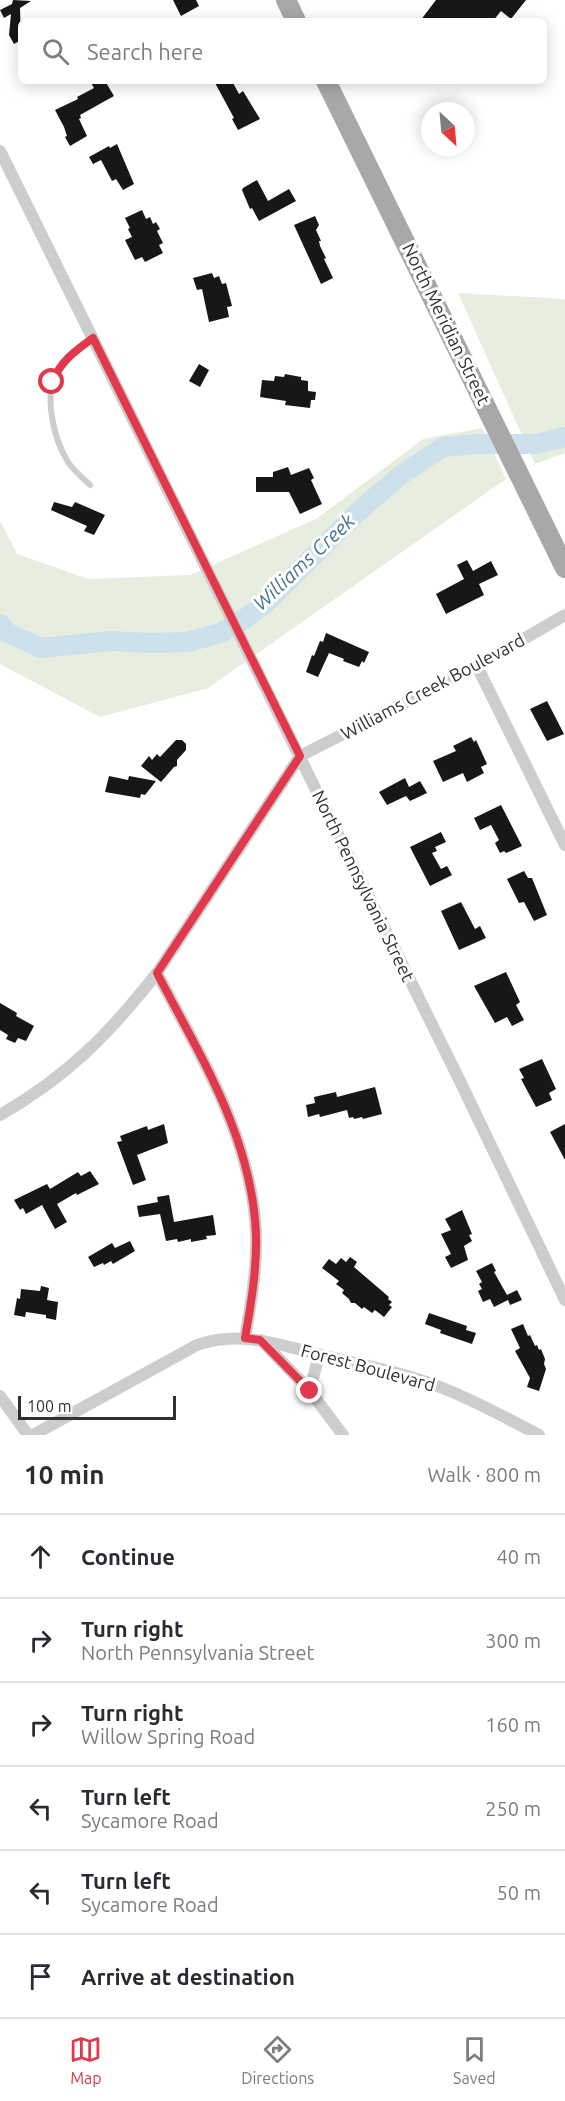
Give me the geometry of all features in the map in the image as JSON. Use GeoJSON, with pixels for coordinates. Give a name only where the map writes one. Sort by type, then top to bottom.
{"type":"FeatureCollection","features":[{"type":"Feature","properties":{"kind":"main road"},"geometry":{"type":"LineString","coordinates":[[286,0],[295,18]]}},
{"type":"Feature","properties":{"kind":"main road","name":"North Meridian Street"},"geometry":{"type":"LineString","coordinates":[[327,84],[565,568]]}},
{"type":"Feature","properties":{"kind":"street","name":"North Pennsylvania Street"},"geometry":{"type":"LineString","coordinates":[[0,151],[300,756],[565,1300]]}},
{"type":"Feature","properties":{"kind":"street","name":"Williams Creek Boulevard"},"geometry":{"type":"LineString","coordinates":[[300,756],[477,666],[565,615]]}},
{"type":"Feature","properties":{"kind":"street"},"geometry":{"type":"LineString","coordinates":[[477,666],[565,846]]}},
{"type":"Feature","properties":{"kind":"street"},"geometry":{"type":"LineString","coordinates":[[0,1115],[56,1079],[85,1056],[117,1023],[157,973],[300,756]]}},
{"type":"Feature","properties":{"kind":"street"},"geometry":{"type":"LineString","coordinates":[[157,973],[225,1104],[247,1168],[256,1236],[253,1286],[245,1338]]}},
{"type":"Feature","properties":{"kind":"street","name":"Forest Boulevard"},"geometry":{"type":"LineString","coordinates":[[33,1435],[197,1345],[215,1340],[245,1338],[319,1354],[441,1387],[538,1435]]}},
{"type":"Feature","properties":{"kind":"street"},"geometry":{"type":"LineString","coordinates":[[260,1340],[310,1391],[343,1435]]}},
{"type":"Feature","properties":{"kind":"street"},"geometry":{"type":"LineString","coordinates":[[310,1391],[319,1354]]}},
{"type":"Feature","properties":{"kind":"street"},"geometry":{"type":"LineString","coordinates":[[0,1396],[28,1435]]}},
{"type":"Feature","properties":{"kind":"lane"},"geometry":{"type":"LineString","coordinates":[[90,485],[68,463],[60,446],[52,419],[50,399],[52,382],[57,369],[66,358],[93,338]]}},
{"type":"Feature","properties":{"kind":"shaded area"},"geometry":{"type":"Polygon","coordinates":[[[458,293],[565,299],[565,453],[535,464],[458,293]]]}},
{"type":"Feature","properties":{"kind":"shaded area"},"geometry":{"type":"Polygon","coordinates":[[[482,428],[506,479],[208,688],[100,717],[0,664],[0,521],[17,554],[89,579],[190,575],[316,519],[423,439],[482,428]]]}},
{"type":"Feature","properties":{"kind":"building"},"geometry":{"type":"Polygon","coordinates":[[[13,0],[31,1],[20,8],[18,42],[14,44],[9,35],[11,14],[4,18],[0,10],[12,4],[13,0]]]}},
{"type":"Feature","properties":{"kind":"building"},"geometry":{"type":"Polygon","coordinates":[[[173,0],[196,0],[199,6],[181,16],[173,0]]]}},
{"type":"Feature","properties":{"kind":"building"},"geometry":{"type":"Polygon","coordinates":[[[436,0],[526,0],[512,18],[501,11],[495,18],[422,18],[436,0]]]}},
{"type":"Feature","properties":{"kind":"building"},"geometry":{"type":"Polygon","coordinates":[[[92,84],[107,84],[114,96],[80,115],[79,119],[87,136],[70,146],[55,110],[94,88],[92,84]]]}},
{"type":"Feature","properties":{"kind":"building"},"geometry":{"type":"Polygon","coordinates":[[[216,84],[234,84],[239,94],[243,91],[260,119],[238,130],[232,119],[234,118],[216,84]]]}},
{"type":"Feature","properties":{"kind":"building"},"geometry":{"type":"Polygon","coordinates":[[[117,144],[134,184],[123,190],[116,179],[112,181],[101,160],[93,164],[89,157],[117,144]]]}},
{"type":"Feature","properties":{"kind":"building"},"geometry":{"type":"Polygon","coordinates":[[[257,180],[268,201],[289,189],[296,201],[259,221],[252,208],[250,209],[242,190],[257,180]]]}},
{"type":"Feature","properties":{"kind":"building"},"geometry":{"type":"Polygon","coordinates":[[[142,210],[146,219],[150,217],[153,224],[156,222],[160,229],[157,231],[163,243],[159,245],[163,253],[145,262],[142,257],[135,260],[125,240],[132,237],[125,218],[142,210]]]}},
{"type":"Feature","properties":{"kind":"building"},"geometry":{"type":"Polygon","coordinates":[[[315,216],[319,225],[316,230],[321,241],[319,241],[320,246],[333,278],[321,284],[294,225],[315,216]]]}},
{"type":"Feature","properties":{"kind":"building"},"geometry":{"type":"Polygon","coordinates":[[[212,273],[214,278],[219,276],[222,284],[226,283],[232,306],[227,307],[229,317],[209,322],[202,289],[197,290],[193,278],[212,273]]]}},
{"type":"Feature","properties":{"kind":"building"},"geometry":{"type":"Polygon","coordinates":[[[199,364],[209,370],[200,387],[189,381],[199,364]]]}},
{"type":"Feature","properties":{"kind":"building"},"geometry":{"type":"Polygon","coordinates":[[[285,374],[308,381],[308,391],[316,392],[315,400],[311,400],[310,408],[285,405],[286,401],[260,397],[262,380],[274,381],[275,376],[284,377],[285,374]]]}},
{"type":"Feature","properties":{"kind":"building"},"geometry":{"type":"Polygon","coordinates":[[[288,467],[291,475],[309,468],[314,478],[311,480],[322,504],[300,514],[289,492],[256,492],[256,477],[273,477],[273,472],[288,467]]]}},
{"type":"Feature","properties":{"kind":"building"},"geometry":{"type":"Polygon","coordinates":[[[54,502],[72,507],[75,502],[105,515],[94,535],[84,531],[87,526],[51,510],[54,502]]]}},
{"type":"Feature","properties":{"kind":"building"},"geometry":{"type":"Polygon","coordinates":[[[467,560],[473,571],[491,561],[498,575],[479,584],[484,595],[446,614],[436,594],[464,579],[457,565],[467,560]]]}},
{"type":"Feature","properties":{"kind":"building"},"geometry":{"type":"Polygon","coordinates":[[[326,633],[369,652],[364,663],[362,661],[359,667],[329,653],[318,677],[306,672],[312,655],[314,656],[320,641],[323,642],[326,633]]]}},
{"type":"Feature","properties":{"kind":"building"},"geometry":{"type":"Polygon","coordinates":[[[547,701],[564,734],[547,741],[530,709],[547,701]]]}},
{"type":"Feature","properties":{"kind":"building"},"geometry":{"type":"Polygon","coordinates":[[[471,737],[474,742],[476,740],[487,764],[481,767],[484,773],[467,782],[463,773],[443,782],[433,761],[456,751],[453,746],[471,737]]]}},
{"type":"Feature","properties":{"kind":"building"},"geometry":{"type":"Polygon","coordinates":[[[176,740],[182,740],[186,744],[186,750],[177,760],[177,766],[161,782],[141,766],[149,756],[152,760],[157,754],[160,757],[176,740]]]}},
{"type":"Feature","properties":{"kind":"building"},"geometry":{"type":"Polygon","coordinates":[[[109,776],[128,780],[129,776],[156,781],[145,795],[141,794],[140,798],[105,792],[109,776]]]}},
{"type":"Feature","properties":{"kind":"building"},"geometry":{"type":"Polygon","coordinates":[[[405,778],[409,787],[420,781],[427,793],[410,801],[406,796],[387,805],[379,792],[405,778]]]}},
{"type":"Feature","properties":{"kind":"building"},"geometry":{"type":"Polygon","coordinates":[[[501,805],[522,846],[506,853],[504,851],[500,853],[495,843],[499,840],[491,825],[480,830],[474,818],[501,805]]]}},
{"type":"Feature","properties":{"kind":"building"},"geometry":{"type":"Polygon","coordinates":[[[441,832],[446,842],[435,847],[437,851],[432,853],[441,869],[447,866],[452,875],[430,886],[410,847],[441,832]]]}},
{"type":"Feature","properties":{"kind":"building"},"geometry":{"type":"Polygon","coordinates":[[[524,871],[528,878],[532,878],[547,915],[534,921],[524,902],[519,903],[507,879],[524,871]]]}},
{"type":"Feature","properties":{"kind":"building"},"geometry":{"type":"Polygon","coordinates":[[[461,902],[475,929],[480,926],[486,938],[459,950],[441,911],[461,902]]]}},
{"type":"Feature","properties":{"kind":"building"},"geometry":{"type":"Polygon","coordinates":[[[506,972],[520,1002],[516,1005],[524,1020],[512,1026],[507,1017],[495,1023],[474,986],[506,972]]]}},
{"type":"Feature","properties":{"kind":"building"},"geometry":{"type":"Polygon","coordinates":[[[0,1003],[17,1013],[16,1016],[34,1026],[26,1041],[18,1038],[15,1043],[6,1039],[8,1035],[0,1030],[0,1003]]]}},
{"type":"Feature","properties":{"kind":"building"},"geometry":{"type":"Polygon","coordinates":[[[542,1059],[556,1089],[549,1093],[552,1100],[536,1107],[521,1079],[524,1078],[519,1069],[542,1059]]]}},
{"type":"Feature","properties":{"kind":"building"},"geometry":{"type":"Polygon","coordinates":[[[375,1087],[382,1114],[354,1119],[349,1118],[347,1110],[320,1117],[319,1114],[308,1117],[306,1105],[315,1103],[314,1097],[336,1092],[337,1097],[375,1087]]]}},
{"type":"Feature","properties":{"kind":"building"},"geometry":{"type":"Polygon","coordinates":[[[164,1124],[168,1143],[137,1155],[146,1180],[133,1185],[117,1142],[122,1141],[120,1136],[147,1126],[148,1130],[164,1124]]]}},
{"type":"Feature","properties":{"kind":"building"},"geometry":{"type":"Polygon","coordinates":[[[565,1124],[565,1160],[550,1132],[565,1124]]]}},
{"type":"Feature","properties":{"kind":"building"},"geometry":{"type":"Polygon","coordinates":[[[90,1171],[99,1184],[57,1204],[67,1222],[55,1229],[42,1205],[26,1214],[23,1208],[20,1210],[14,1200],[47,1184],[50,1189],[78,1172],[81,1176],[90,1171]]]}},
{"type":"Feature","properties":{"kind":"building"},"geometry":{"type":"Polygon","coordinates":[[[169,1195],[174,1222],[213,1215],[216,1235],[191,1242],[191,1239],[178,1242],[177,1239],[166,1241],[160,1214],[139,1217],[137,1206],[158,1202],[157,1197],[169,1195]]]}},
{"type":"Feature","properties":{"kind":"building"},"geometry":{"type":"Polygon","coordinates":[[[462,1210],[472,1234],[469,1235],[472,1241],[464,1246],[468,1260],[451,1268],[445,1257],[451,1254],[441,1234],[451,1230],[445,1219],[462,1210]]]}},
{"type":"Feature","properties":{"kind":"building"},"geometry":{"type":"Polygon","coordinates":[[[130,1241],[135,1251],[113,1264],[111,1261],[94,1267],[88,1257],[112,1243],[115,1248],[130,1241]]]}},
{"type":"Feature","properties":{"kind":"building"},"geometry":{"type":"Polygon","coordinates":[[[350,1257],[357,1262],[354,1267],[392,1302],[389,1305],[392,1307],[384,1317],[375,1310],[372,1313],[364,1307],[362,1309],[355,1303],[351,1303],[342,1293],[344,1290],[336,1284],[339,1281],[322,1268],[329,1259],[336,1264],[341,1258],[346,1262],[350,1257]]]}},
{"type":"Feature","properties":{"kind":"building"},"geometry":{"type":"Polygon","coordinates":[[[492,1263],[496,1271],[494,1272],[507,1295],[517,1290],[522,1300],[510,1305],[508,1300],[494,1307],[490,1299],[483,1302],[478,1291],[482,1289],[479,1284],[482,1282],[476,1271],[492,1263]]]}},
{"type":"Feature","properties":{"kind":"building"},"geometry":{"type":"Polygon","coordinates":[[[41,1286],[49,1288],[47,1300],[58,1302],[56,1320],[46,1318],[46,1315],[26,1312],[25,1317],[14,1315],[21,1289],[40,1291],[41,1286]]]}},
{"type":"Feature","properties":{"kind":"building"},"geometry":{"type":"Polygon","coordinates":[[[429,1313],[467,1326],[466,1330],[476,1333],[472,1344],[440,1333],[441,1330],[425,1324],[429,1313]]]}},
{"type":"Feature","properties":{"kind":"building"},"geometry":{"type":"Polygon","coordinates":[[[523,1324],[528,1336],[530,1335],[539,1350],[541,1349],[545,1359],[546,1369],[539,1391],[527,1387],[530,1378],[515,1351],[520,1348],[511,1329],[523,1324]]]}},
{"type":"Feature","properties":{"kind":"waterway","name":"Williams Creek"},"geometry":{"type":"LineString","coordinates":[[0,624],[8,633],[41,648],[110,641],[188,642],[220,633],[246,618],[269,600],[361,509],[402,474],[443,447],[477,444],[536,444],[565,437]]}},
{"type":"Feature","properties":{"kind":"route"},"geometry":{"type":"LineString","coordinates":[[52,382],[57,369],[66,358],[93,338],[300,756],[157,973],[225,1104],[247,1168],[256,1236],[253,1286],[245,1338],[260,1340],[310,1391]]}}]}
